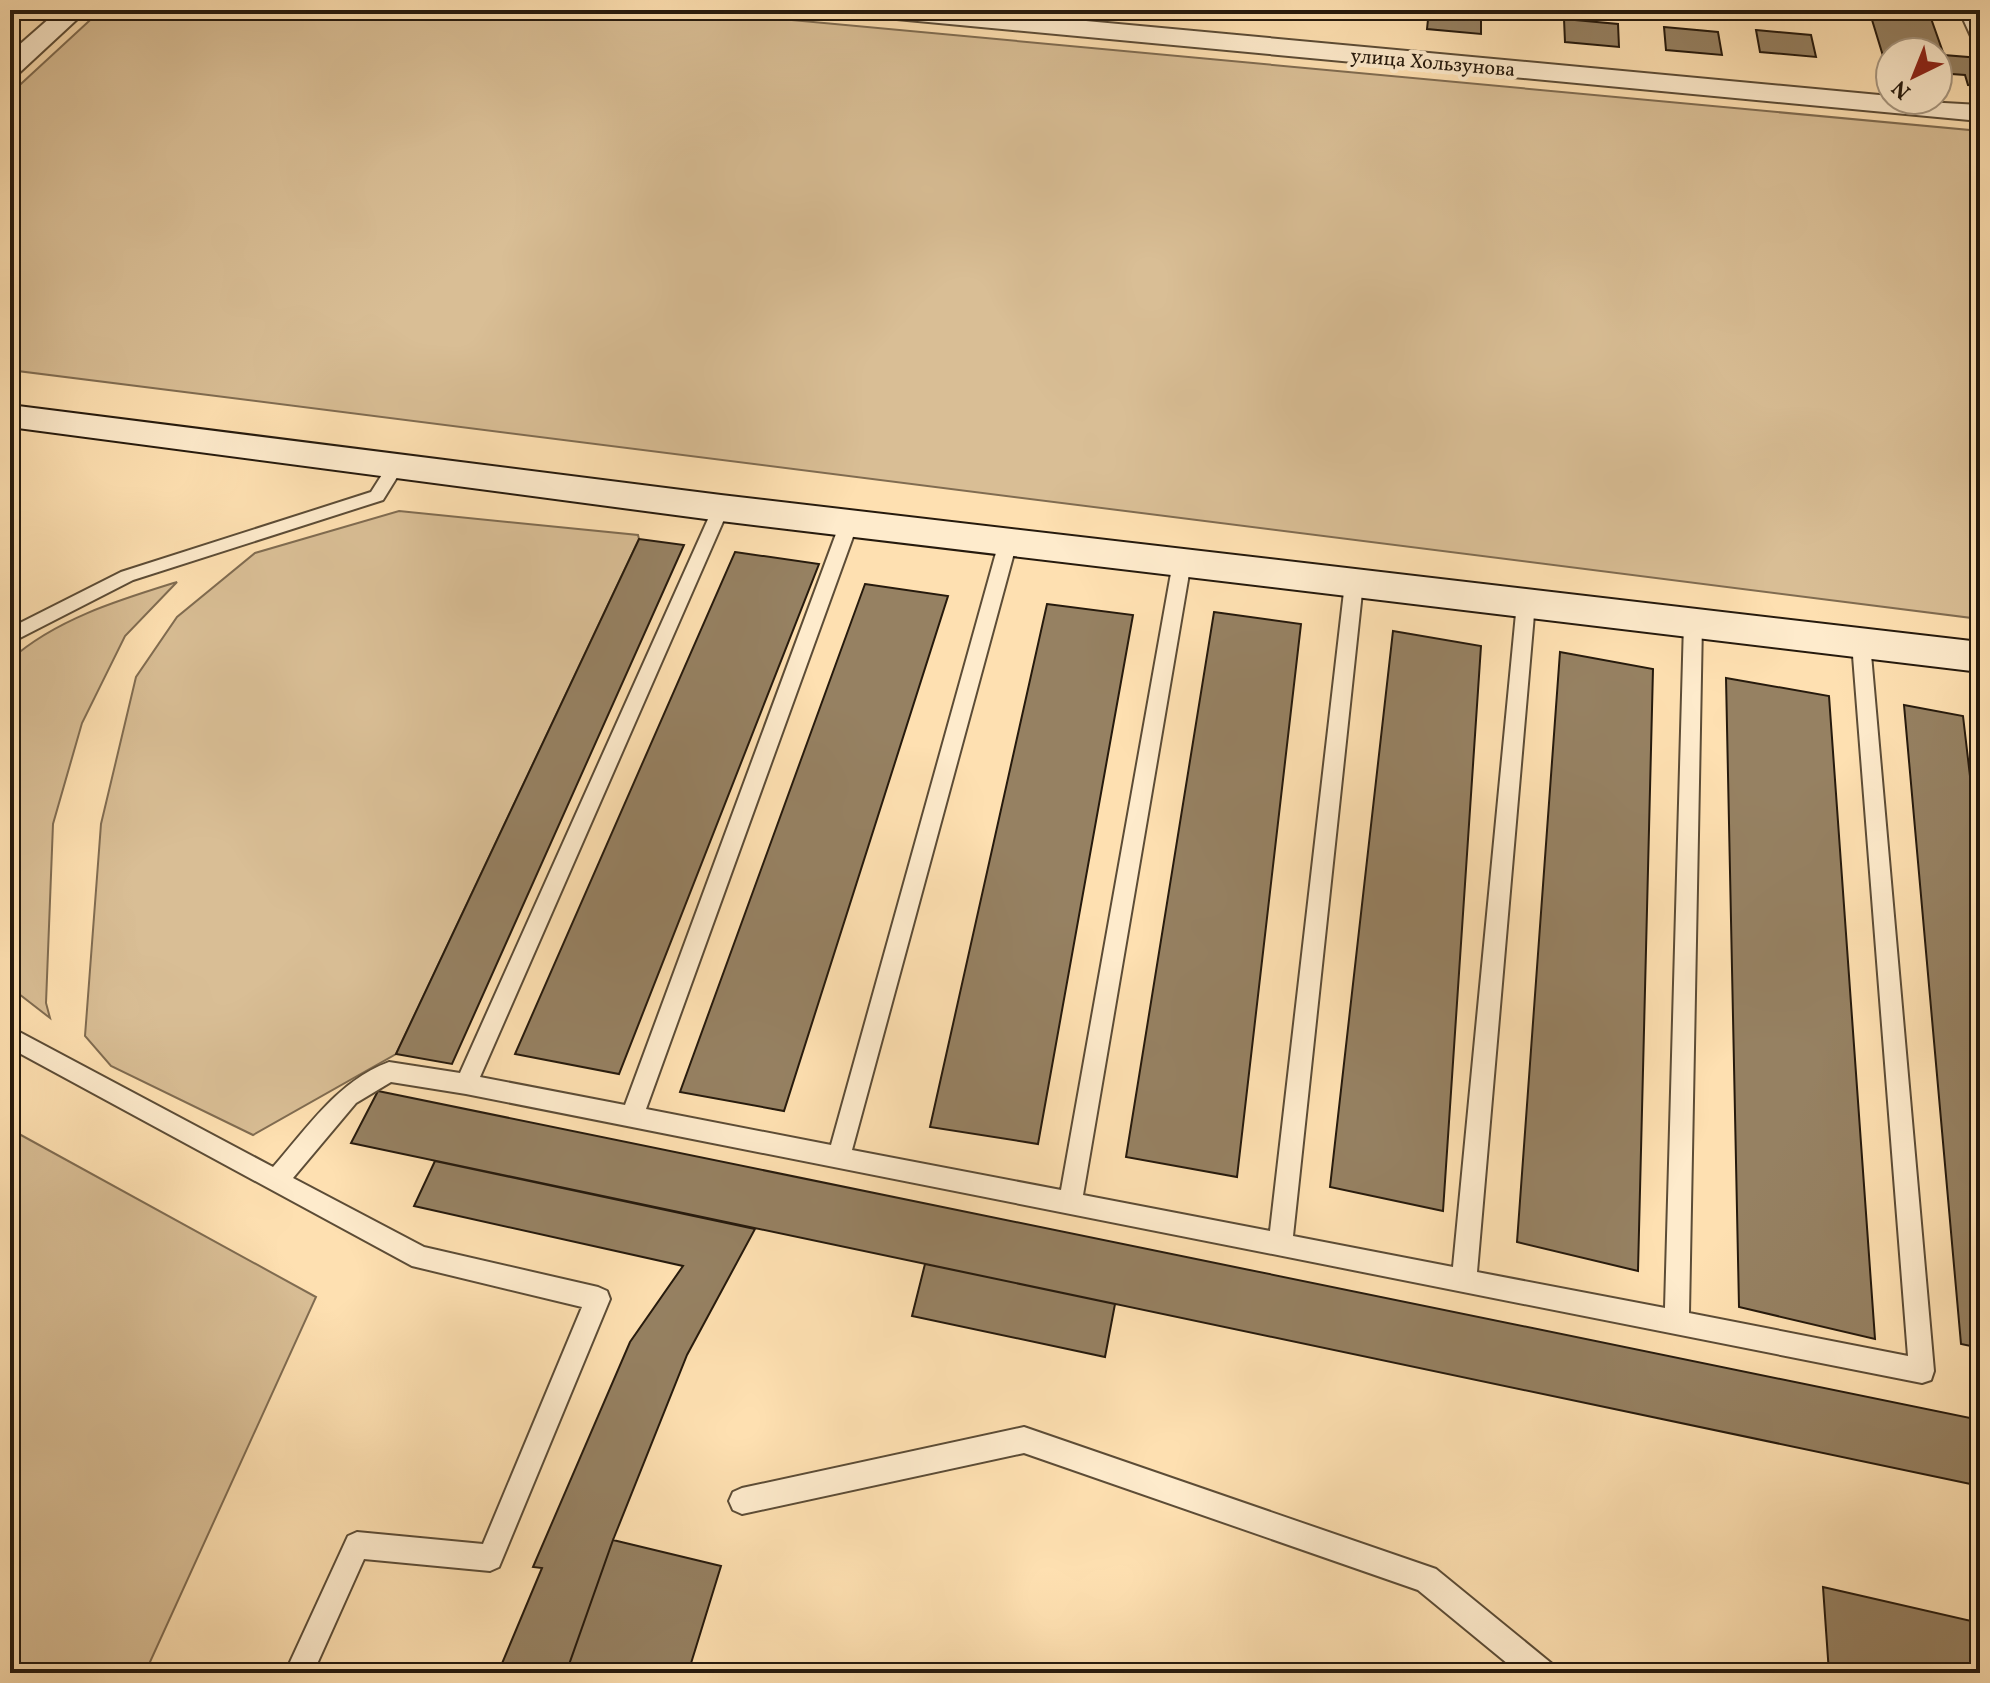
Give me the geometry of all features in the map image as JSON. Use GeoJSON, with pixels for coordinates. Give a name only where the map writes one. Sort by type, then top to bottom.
{"type":"FeatureCollection","features":[{"type":"Feature","properties":{"kind":"main road"},"geometry":{"type":"LineString","coordinates":[[10,416],[721,508],[1861,643],[1978,660]]}},
{"type":"Feature","properties":{"kind":"street"},"geometry":{"type":"LineString","coordinates":[[10,67],[74,10]]}},
{"type":"Feature","properties":{"kind":"street","name":"улица Хользунова"},"geometry":{"type":"LineString","coordinates":[[886,10],[1980,113]]}},
{"type":"Feature","properties":{"kind":"lane"},"geometry":{"type":"LineString","coordinates":[[1965,10],[1980,43]]}},
{"type":"Feature","properties":{"kind":"lane"},"geometry":{"type":"LineString","coordinates":[[10,636],[127,576],[377,496],[396,466]]}},
{"type":"Feature","properties":{"kind":"lane"},"geometry":{"type":"LineString","coordinates":[[466,1084],[721,508]]}},
{"type":"Feature","properties":{"kind":"lane"},"geometry":{"type":"LineString","coordinates":[[632,1116],[849,523]]}},
{"type":"Feature","properties":{"kind":"lane"},"geometry":{"type":"LineString","coordinates":[[839,1157],[1008,542]]}},
{"type":"Feature","properties":{"kind":"lane"},"geometry":{"type":"LineString","coordinates":[[1070,1203],[1182,562]]}},
{"type":"Feature","properties":{"kind":"lane"},"geometry":{"type":"LineString","coordinates":[[1280,1244],[1354,583]]}},
{"type":"Feature","properties":{"kind":"lane"},"geometry":{"type":"LineString","coordinates":[[1464,1281],[1526,603]]}},
{"type":"Feature","properties":{"kind":"lane"},"geometry":{"type":"LineString","coordinates":[[1677,1322],[1693,623]]}},
{"type":"Feature","properties":{"kind":"lane"},"geometry":{"type":"LineString","coordinates":[[277,1180],[348,1096],[389,1072],[632,1116],[1922,1371],[1861,643]]}},
{"type":"Feature","properties":{"kind":"lane"},"geometry":{"type":"LineString","coordinates":[[10,1037],[420,1258],[598,1299],[490,1558],[357,1545],[299,1673]]}},
{"type":"Feature","properties":{"kind":"lane"},"geometry":{"type":"LineString","coordinates":[[742,1501],[1024,1440],[1426,1579],[1541,1673]]}},
{"type":"Feature","properties":{"kind":"shaded area"},"geometry":{"type":"Polygon","coordinates":[[[101,10],[685,10],[1980,131],[1980,619],[10,370],[10,94],[101,10]]]}},
{"type":"Feature","properties":{"kind":"shaded area"},"geometry":{"type":"Polygon","coordinates":[[[399,511],[638,535],[639,539],[396,1054],[253,1135],[111,1066],[85,1036],[101,824],[136,677],[177,617],[255,553],[399,511]]]}},
{"type":"Feature","properties":{"kind":"shaded area"},"geometry":{"type":"Polygon","coordinates":[[[177,582],[125,636],[82,723],[53,824],[46,1003],[50,1018],[10,987],[10,660],[47,633],[89,612],[177,582]]]}},
{"type":"Feature","properties":{"kind":"shaded area"},"geometry":{"type":"Polygon","coordinates":[[[10,1129],[316,1297],[145,1673],[10,1673],[10,1129]]]}},
{"type":"Feature","properties":{"kind":"building"},"geometry":{"type":"Polygon","coordinates":[[[1204,10],[1257,10],[1255,18],[1204,10]]]}},
{"type":"Feature","properties":{"kind":"building"},"geometry":{"type":"Polygon","coordinates":[[[1429,10],[1481,12],[1481,34],[1427,29],[1429,10]]]}},
{"type":"Feature","properties":{"kind":"building"},"geometry":{"type":"Polygon","coordinates":[[[1869,10],[1928,10],[1937,36],[1877,36],[1869,10]]]}},
{"type":"Feature","properties":{"kind":"building"},"geometry":{"type":"Polygon","coordinates":[[[1564,19],[1618,24],[1619,47],[1565,42],[1564,19]]]}},
{"type":"Feature","properties":{"kind":"building"},"geometry":{"type":"Polygon","coordinates":[[[1664,27],[1718,32],[1722,55],[1666,50],[1664,27]]]}},
{"type":"Feature","properties":{"kind":"building"},"geometry":{"type":"Polygon","coordinates":[[[1756,30],[1811,35],[1816,57],[1760,52],[1756,30]]]}},
{"type":"Feature","properties":{"kind":"building"},"geometry":{"type":"Polygon","coordinates":[[[1954,56],[1980,58],[1980,86],[1968,85],[1965,75],[1954,74],[1954,56]]]}},
{"type":"Feature","properties":{"kind":"building"},"geometry":{"type":"Polygon","coordinates":[[[639,539],[684,545],[452,1064],[396,1054],[639,539]]]}},
{"type":"Feature","properties":{"kind":"building"},"geometry":{"type":"Polygon","coordinates":[[[735,552],[819,564],[619,1074],[515,1054],[735,552]]]}},
{"type":"Feature","properties":{"kind":"building"},"geometry":{"type":"Polygon","coordinates":[[[865,584],[948,596],[784,1111],[680,1092],[865,584]]]}},
{"type":"Feature","properties":{"kind":"building"},"geometry":{"type":"Polygon","coordinates":[[[1047,604],[1133,615],[1038,1144],[930,1127],[1047,604]]]}},
{"type":"Feature","properties":{"kind":"building"},"geometry":{"type":"Polygon","coordinates":[[[1214,612],[1301,624],[1237,1177],[1126,1157],[1214,612]]]}},
{"type":"Feature","properties":{"kind":"building"},"geometry":{"type":"Polygon","coordinates":[[[1393,631],[1481,646],[1443,1211],[1330,1187],[1393,631]]]}},
{"type":"Feature","properties":{"kind":"building"},"geometry":{"type":"Polygon","coordinates":[[[1560,652],[1653,669],[1638,1271],[1517,1242],[1560,652]]]}},
{"type":"Feature","properties":{"kind":"building"},"geometry":{"type":"Polygon","coordinates":[[[1726,678],[1829,696],[1875,1339],[1739,1307],[1726,678]]]}},
{"type":"Feature","properties":{"kind":"building"},"geometry":{"type":"Polygon","coordinates":[[[1904,705],[1963,716],[1980,862],[1980,1348],[1961,1344],[1904,705]]]}},
{"type":"Feature","properties":{"kind":"building"},"geometry":{"type":"Polygon","coordinates":[[[378,1091],[1980,1420],[1980,1486],[351,1143],[378,1091]]]}},
{"type":"Feature","properties":{"kind":"building"},"geometry":{"type":"Polygon","coordinates":[[[435,1161],[755,1229],[687,1355],[613,1540],[566,1673],[498,1673],[542,1568],[533,1567],[630,1342],[683,1266],[414,1206],[435,1161]]]}},
{"type":"Feature","properties":{"kind":"building"},"geometry":{"type":"Polygon","coordinates":[[[925,1264],[1115,1304],[1105,1357],[912,1316],[925,1264]]]}},
{"type":"Feature","properties":{"kind":"building"},"geometry":{"type":"Polygon","coordinates":[[[613,1540],[721,1566],[688,1673],[566,1673],[613,1540]]]}},
{"type":"Feature","properties":{"kind":"building"},"geometry":{"type":"Polygon","coordinates":[[[1823,1587],[1980,1623],[1980,1673],[1829,1673],[1823,1587]]]}}]}
